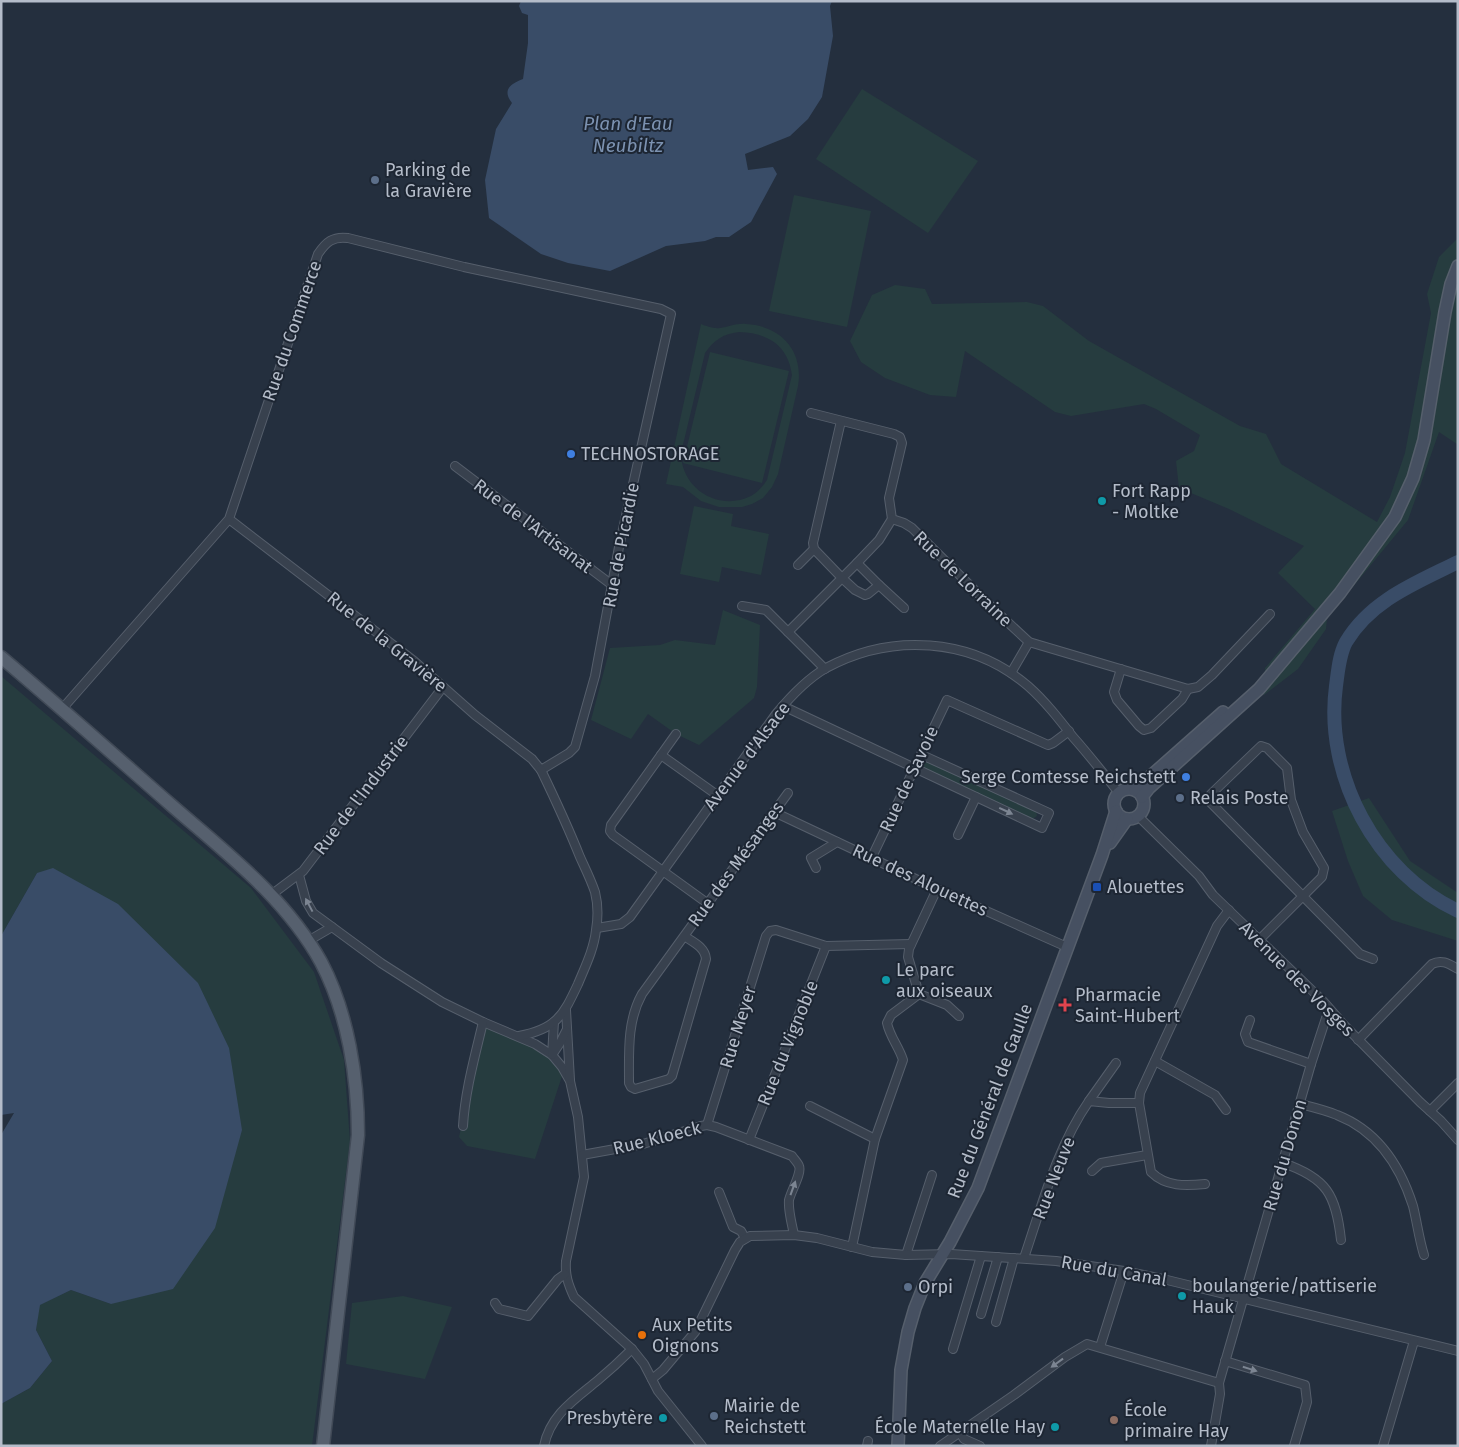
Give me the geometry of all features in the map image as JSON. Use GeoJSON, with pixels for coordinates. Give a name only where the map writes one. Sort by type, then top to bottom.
{"type":"FeatureCollection","features":[{"type":"Feature","properties":{"kind":"main road"},"geometry":{"type":"LineString","coordinates":[[1138,793],[1255,684],[1278,666],[1367,558],[1390,524],[1406,494],[1424,440],[1451,284],[1458,266]]}},
{"type":"Feature","properties":{"kind":"main road"},"geometry":{"type":"LineString","coordinates":[[1,657],[250,873],[291,918],[308,941],[322,964],[336,996],[349,1043],[358,1112],[358,1135],[323,1446]]}},
{"type":"Feature","properties":{"kind":"main road"},"geometry":{"type":"LineString","coordinates":[[1126,789],[1138,793],[1144,805],[1141,813],[1134,818],[1126,819],[1121,817],[1116,811],[1114,801],[1119,793],[1126,789]]}},
{"type":"Feature","properties":{"kind":"main road","name":"Rue du Général de Gaulle"},"geometry":{"type":"LineString","coordinates":[[898,1446],[901,1370],[908,1332],[922,1289],[978,1188],[1102,855],[1116,811]]}},
{"type":"Feature","properties":{"kind":"main road","name":"Rue du Général de Gaulle"},"geometry":{"type":"LineString","coordinates":[[1102,855],[1126,819]]}},
{"type":"Feature","properties":{"kind":"street","name":"Rue du Commerce"},"geometry":{"type":"LineString","coordinates":[[62,709],[229,519],[318,254],[325,243],[334,238],[348,238],[464,267],[661,309],[671,314]]}},
{"type":"Feature","properties":{"kind":"street","name":"Rue de Picardie"},"geometry":{"type":"LineString","coordinates":[[541,770],[570,753],[575,747],[595,676],[619,547],[671,314]]}},
{"type":"Feature","properties":{"kind":"street"},"geometry":{"type":"LineString","coordinates":[[788,632],[879,540],[892,519],[890,498],[902,440],[894,434],[811,414]]}},
{"type":"Feature","properties":{"kind":"street"},"geometry":{"type":"LineString","coordinates":[[841,421],[813,538],[814,549],[842,578],[862,595],[868,594],[879,584]]}},
{"type":"Feature","properties":{"kind":"street","name":"Rue de l'Artisanat"},"geometry":{"type":"LineString","coordinates":[[455,466],[612,585]]}},
{"type":"Feature","properties":{"kind":"street","name":"Rue de la Gravière"},"geometry":{"type":"LineString","coordinates":[[229,519],[414,661],[475,715],[532,759],[541,770],[560,808],[595,892],[596,928]]}},
{"type":"Feature","properties":{"kind":"street","name":"Rue de Lorraine"},"geometry":{"type":"LineString","coordinates":[[892,519],[912,528],[1029,642],[1188,689]]}},
{"type":"Feature","properties":{"kind":"street"},"geometry":{"type":"LineString","coordinates":[[798,565],[814,549]]}},
{"type":"Feature","properties":{"kind":"street"},"geometry":{"type":"LineString","coordinates":[[857,563],[904,608]]}},
{"type":"Feature","properties":{"kind":"street"},"geometry":{"type":"LineString","coordinates":[[742,606],[766,610],[825,669]]}},
{"type":"Feature","properties":{"kind":"street"},"geometry":{"type":"LineString","coordinates":[[1121,669],[1114,692],[1116,700],[1144,730],[1151,728],[1182,699],[1188,689],[1198,687],[1212,675],[1270,614]]}},
{"type":"Feature","properties":{"kind":"street"},"geometry":{"type":"LineString","coordinates":[[1011,673],[1029,642]]}},
{"type":"Feature","properties":{"kind":"street","name":"Avenue d'Alsace"},"geometry":{"type":"LineString","coordinates":[[596,928],[616,925],[627,920],[783,706],[794,694],[825,669],[865,652],[902,645],[930,645],[953,648],[985,659],[1011,673],[1042,699],[1119,793]]}},
{"type":"Feature","properties":{"kind":"street","name":"Rue de l'Industrie"},"geometry":{"type":"LineString","coordinates":[[271,895],[299,875],[443,686]]}},
{"type":"Feature","properties":{"kind":"street","name":"Rue de Savoie"},"geometry":{"type":"LineString","coordinates":[[871,858],[947,700],[1048,744],[1053,743],[1069,731]]}},
{"type":"Feature","properties":{"kind":"street"},"geometry":{"type":"LineString","coordinates":[[783,706],[1042,828],[1050,813],[922,755]]}},
{"type":"Feature","properties":{"kind":"street"},"geometry":{"type":"LineString","coordinates":[[676,734],[611,825],[610,831],[707,903]]}},
{"type":"Feature","properties":{"kind":"street"},"geometry":{"type":"LineString","coordinates":[[1260,939],[1302,896],[1322,877],[1324,868],[1303,832],[1291,800],[1287,768],[1267,748],[1261,746],[1211,794],[1210,802],[1302,896],[1360,954],[1374,959]]}},
{"type":"Feature","properties":{"kind":"street"},"geometry":{"type":"LineString","coordinates":[[661,755],[717,796]]}},
{"type":"Feature","properties":{"kind":"street","name":"Rue des Mésanges"},"geometry":{"type":"LineString","coordinates":[[684,936],[701,948],[706,955],[706,959],[672,1076],[669,1080],[635,1089],[629,1083],[629,1040],[633,1014],[642,994],[707,903],[788,793]]}},
{"type":"Feature","properties":{"kind":"street"},"geometry":{"type":"LineString","coordinates":[[958,835],[976,797]]}},
{"type":"Feature","properties":{"kind":"street","name":"Rue des Alouettes"},"geometry":{"type":"LineString","coordinates":[[774,812],[937,889],[1067,947]]}},
{"type":"Feature","properties":{"kind":"street","name":"Avenue des Vosges"},"geometry":{"type":"LineString","coordinates":[[1138,816],[1199,876],[1214,895],[1323,1001],[1358,1040],[1458,1140]]}},
{"type":"Feature","properties":{"kind":"street"},"geometry":{"type":"LineString","coordinates":[[816,868],[811,858],[837,842]]}},
{"type":"Feature","properties":{"kind":"street"},"geometry":{"type":"LineString","coordinates":[[299,875],[306,901],[313,913],[332,928],[381,964],[442,1002],[483,1022],[519,1036],[552,1055],[562,1066],[570,1081]]}},
{"type":"Feature","properties":{"kind":"street"},"geometry":{"type":"LineString","coordinates":[[919,994],[908,957],[911,944],[937,889]]}},
{"type":"Feature","properties":{"kind":"street"},"geometry":{"type":"LineString","coordinates":[[1205,1184],[1182,1187],[1156,1177],[1151,1172],[1139,1103],[1140,1093],[1217,926],[1229,910]]}},
{"type":"Feature","properties":{"kind":"street"},"geometry":{"type":"LineString","coordinates":[[308,941],[332,928]]}},
{"type":"Feature","properties":{"kind":"street"},"geometry":{"type":"LineString","coordinates":[[519,1036],[535,1033],[554,1022],[566,1010],[590,955],[596,928]]}},
{"type":"Feature","properties":{"kind":"street","name":"Rue Meyer"},"geometry":{"type":"LineString","coordinates":[[707,1125],[766,936],[770,930],[776,930],[826,946]]}},
{"type":"Feature","properties":{"kind":"street"},"geometry":{"type":"LineString","coordinates":[[826,946],[911,944]]}},
{"type":"Feature","properties":{"kind":"street","name":"Rue du Vignoble"},"geometry":{"type":"LineString","coordinates":[[750,1140],[826,946]]}},
{"type":"Feature","properties":{"kind":"street"},"geometry":{"type":"LineString","coordinates":[[1358,1040],[1432,964],[1438,961],[1446,962],[1458,969]]}},
{"type":"Feature","properties":{"kind":"street"},"geometry":{"type":"LineString","coordinates":[[919,994],[947,1005],[959,1016]]}},
{"type":"Feature","properties":{"kind":"street"},"geometry":{"type":"LineString","coordinates":[[852,1247],[875,1139],[903,1060],[889,1032],[887,1023],[891,1015],[919,994]]}},
{"type":"Feature","properties":{"kind":"street"},"geometry":{"type":"LineString","coordinates":[[566,1010],[570,1081],[578,1117],[583,1185],[566,1261],[566,1274],[574,1297],[632,1349],[644,1364],[658,1391],[702,1446]]}},
{"type":"Feature","properties":{"kind":"street","name":"Rue du Donon"},"geometry":{"type":"LineString","coordinates":[[1211,1446],[1220,1394],[1219,1383],[1225,1361],[1311,1064],[1326,1018],[1332,1012]]}},
{"type":"Feature","properties":{"kind":"street"},"geometry":{"type":"LineString","coordinates":[[1250,1020],[1245,1034],[1248,1042],[1311,1064]]}},
{"type":"Feature","properties":{"kind":"street"},"geometry":{"type":"LineString","coordinates":[[463,1126],[464,1108],[483,1022]]}},
{"type":"Feature","properties":{"kind":"street"},"geometry":{"type":"LineString","coordinates":[[552,1055],[554,1022]]}},
{"type":"Feature","properties":{"kind":"street"},"geometry":{"type":"LineString","coordinates":[[552,1055],[566,1030]]}},
{"type":"Feature","properties":{"kind":"street"},"geometry":{"type":"LineString","coordinates":[[1155,1061],[1215,1095],[1226,1110]]}},
{"type":"Feature","properties":{"kind":"street","name":"Rue Neuve"},"geometry":{"type":"LineString","coordinates":[[1024,1258],[1056,1164],[1081,1112],[1116,1063]]}},
{"type":"Feature","properties":{"kind":"street"},"geometry":{"type":"LineString","coordinates":[[1430,1111],[1458,1083]]}},
{"type":"Feature","properties":{"kind":"street"},"geometry":{"type":"LineString","coordinates":[[1089,1101],[1139,1103]]}},
{"type":"Feature","properties":{"kind":"street"},"geometry":{"type":"LineString","coordinates":[[1300,1104],[1342,1117],[1370,1134],[1385,1149],[1397,1166],[1406,1186],[1424,1255]]}},
{"type":"Feature","properties":{"kind":"street"},"geometry":{"type":"LineString","coordinates":[[810,1106],[875,1139]]}},
{"type":"Feature","properties":{"kind":"street","name":"Rue Kloeck"},"geometry":{"type":"LineString","coordinates":[[582,1155],[644,1144],[707,1125],[750,1140],[792,1156],[799,1166],[800,1172],[793,1186],[789,1207],[794,1235]]}},
{"type":"Feature","properties":{"kind":"street"},"geometry":{"type":"LineString","coordinates":[[1092,1171],[1101,1163],[1147,1155]]}},
{"type":"Feature","properties":{"kind":"street"},"geometry":{"type":"LineString","coordinates":[[1283,1163],[1304,1170],[1323,1185],[1338,1214],[1341,1240]]}},
{"type":"Feature","properties":{"kind":"street"},"geometry":{"type":"LineString","coordinates":[[906,1255],[932,1175]]}},
{"type":"Feature","properties":{"kind":"street"},"geometry":{"type":"LineString","coordinates":[[652,1379],[663,1370],[695,1332],[735,1250],[746,1238],[741,1231],[733,1227],[719,1192]]}},
{"type":"Feature","properties":{"kind":"street","name":"Rue du Canal"},"geometry":{"type":"LineString","coordinates":[[746,1238],[750,1236],[794,1235],[817,1238],[872,1252],[906,1255],[942,1254],[1024,1258],[1124,1271],[1458,1351]]}},
{"type":"Feature","properties":{"kind":"street"},"geometry":{"type":"LineString","coordinates":[[953,1349],[981,1256]]}},
{"type":"Feature","properties":{"kind":"street"},"geometry":{"type":"LineString","coordinates":[[981,1314],[998,1257]]}},
{"type":"Feature","properties":{"kind":"street"},"geometry":{"type":"LineString","coordinates":[[996,1322],[1014,1258]]}},
{"type":"Feature","properties":{"kind":"street"},"geometry":{"type":"LineString","coordinates":[[1100,1347],[1124,1271]]}},
{"type":"Feature","properties":{"kind":"street"},"geometry":{"type":"LineString","coordinates":[[494,1303],[499,1309],[528,1316],[558,1278],[566,1274]]}},
{"type":"Feature","properties":{"kind":"street"},"geometry":{"type":"LineString","coordinates":[[1383,1446],[1414,1341]]}},
{"type":"Feature","properties":{"kind":"street"},"geometry":{"type":"LineString","coordinates":[[940,1446],[1065,1357],[1088,1344],[1219,1383]]}},
{"type":"Feature","properties":{"kind":"street"},"geometry":{"type":"LineString","coordinates":[[544,1446],[556,1417],[567,1405],[632,1349]]}},
{"type":"Feature","properties":{"kind":"street"},"geometry":{"type":"LineString","coordinates":[[1225,1361],[1305,1385],[1307,1402],[1294,1446]]}},
{"type":"Feature","properties":{"kind":"street"},"geometry":{"type":"LineString","coordinates":[[960,1433],[964,1439],[980,1446]]}},
{"type":"Feature","properties":{"kind":"green space"},"geometry":{"type":"Polygon","coordinates":[[[862,89],[978,161],[928,233],[816,159],[862,89]]]}},
{"type":"Feature","properties":{"kind":"green space"},"geometry":{"type":"Polygon","coordinates":[[[794,195],[871,211],[847,327],[769,311],[794,195]]]}},
{"type":"Feature","properties":{"kind":"green space"},"geometry":{"type":"Polygon","coordinates":[[[1458,238],[1458,443],[1439,432],[1408,520],[1327,618],[1326,629],[1298,669],[1264,695],[1265,668],[1315,609],[1278,573],[1304,546],[1229,509],[1179,488],[1176,461],[1194,451],[1200,435],[1144,404],[1071,416],[1055,412],[965,351],[956,397],[930,395],[885,378],[861,362],[850,341],[872,295],[895,285],[925,289],[932,304],[1027,302],[1043,306],[1089,341],[1240,426],[1266,434],[1281,464],[1377,522],[1390,497],[1405,453],[1431,313],[1427,294],[1439,257],[1458,238]]]}},
{"type":"Feature","properties":{"kind":"green space"},"geometry":{"type":"Polygon","coordinates":[[[701,324],[723,328],[746,324],[759,326],[779,335],[793,352],[799,373],[798,386],[778,474],[772,487],[763,498],[752,504],[742,507],[719,507],[701,501],[683,487],[666,484],[701,324]],[[749,333],[728,334],[715,341],[705,353],[681,453],[687,477],[695,487],[715,499],[739,500],[751,496],[767,480],[792,375],[790,365],[781,348],[767,338],[749,333]]]}},
{"type":"Feature","properties":{"kind":"green space"},"geometry":{"type":"Polygon","coordinates":[[[710,352],[789,371],[762,483],[683,463],[710,352]]]}},
{"type":"Feature","properties":{"kind":"green space"},"geometry":{"type":"Polygon","coordinates":[[[694,506],[733,514],[731,526],[769,534],[761,575],[722,567],[719,582],[680,574],[694,506]]]}},
{"type":"Feature","properties":{"kind":"green space"},"geometry":{"type":"Polygon","coordinates":[[[723,610],[760,625],[757,687],[754,698],[699,745],[676,734],[648,714],[631,739],[591,720],[610,648],[660,645],[675,640],[715,645],[723,610]]]}},
{"type":"Feature","properties":{"kind":"green space"},"geometry":{"type":"Polygon","coordinates":[[[1,676],[251,888],[314,972],[344,1060],[350,1141],[312,1446],[1,1446],[1,1404],[30,1388],[52,1361],[36,1330],[39,1305],[71,1290],[111,1304],[37,873],[1,936],[1,676]]]}},
{"type":"Feature","properties":{"kind":"green space"},"geometry":{"type":"Polygon","coordinates":[[[925,759],[1036,810],[1037,816],[1031,820],[920,767],[925,759]]]}},
{"type":"Feature","properties":{"kind":"green space"},"geometry":{"type":"Polygon","coordinates":[[[1369,798],[1410,861],[1458,893],[1458,941],[1392,920],[1363,896],[1348,861],[1332,811],[1369,798]]]}},
{"type":"Feature","properties":{"kind":"green space"},"geometry":{"type":"Polygon","coordinates":[[[484,1027],[519,1038],[545,1055],[563,1073],[535,1159],[467,1146],[459,1137],[484,1027]]]}},
{"type":"Feature","properties":{"kind":"green space"},"geometry":{"type":"Polygon","coordinates":[[[403,1296],[452,1307],[425,1379],[346,1364],[352,1303],[403,1296]]]}},
{"type":"Feature","properties":{"kind":"water","name":"Plan d'Eau Neubiltz"},"geometry":{"type":"Polygon","coordinates":[[[521,1],[832,1],[830,6],[833,36],[822,97],[808,119],[790,136],[745,154],[748,170],[773,167],[777,174],[751,222],[729,237],[716,237],[705,241],[666,246],[610,271],[568,263],[541,254],[489,218],[485,180],[496,129],[512,103],[508,94],[509,88],[514,83],[523,79],[528,43],[528,15],[522,13],[519,6],[521,1]]]}},
{"type":"Feature","properties":{"kind":"water"},"geometry":{"type":"Polygon","coordinates":[[[53,868],[118,904],[198,983],[229,1048],[242,1130],[215,1228],[173,1289],[111,1304],[71,1290],[40,1305],[36,1330],[52,1361],[30,1388],[1,1404],[1,1135],[14,1113],[1,1115],[1,936],[37,873],[53,868]]]}},
{"type":"Feature","properties":{"kind":"waterway"},"geometry":{"type":"LineString","coordinates":[[1458,562],[1396,594],[1381,604],[1356,627],[1346,642],[1340,658],[1334,720],[1338,753],[1348,786],[1362,818],[1380,847],[1403,872],[1429,894],[1458,911]]}},
{"type":"Feature","properties":{"kind":"place","name":"Parking de la Gravière"},"geometry":{"type":"Point","coordinates":[375,180]}},
{"type":"Feature","properties":{"kind":"place","name":"TECHNOSTORAGE"},"geometry":{"type":"Point","coordinates":[571,454]}},
{"type":"Feature","properties":{"kind":"place","name":"Fort Rapp - Moltke"},"geometry":{"type":"Point","coordinates":[1102,501]}},
{"type":"Feature","properties":{"kind":"place","name":"Serge Comtesse Reichstett"},"geometry":{"type":"Point","coordinates":[1186,777]}},
{"type":"Feature","properties":{"kind":"place","name":"Relais Poste"},"geometry":{"type":"Point","coordinates":[1180,798]}},
{"type":"Feature","properties":{"kind":"place","name":"Alouettes"},"geometry":{"type":"Point","coordinates":[1097,887]}},
{"type":"Feature","properties":{"kind":"place","name":"Le parc aux oiseaux"},"geometry":{"type":"Point","coordinates":[886,980]}},
{"type":"Feature","properties":{"kind":"place","name":"Pharmacie Saint-Hubert"},"geometry":{"type":"Point","coordinates":[1065,1005]}},
{"type":"Feature","properties":{"kind":"place","name":"Orpi"},"geometry":{"type":"Point","coordinates":[908,1287]}},
{"type":"Feature","properties":{"kind":"place","name":"boulangerie/pattiserie Hauk"},"geometry":{"type":"Point","coordinates":[1182,1296]}},
{"type":"Feature","properties":{"kind":"place","name":"Aux Petits Oignons"},"geometry":{"type":"Point","coordinates":[642,1335]}},
{"type":"Feature","properties":{"kind":"place","name":"Mairie de Reichstett"},"geometry":{"type":"Point","coordinates":[714,1416]}},
{"type":"Feature","properties":{"kind":"place","name":"Presbytère"},"geometry":{"type":"Point","coordinates":[663,1418]}},
{"type":"Feature","properties":{"kind":"place","name":"École primaire Hay"},"geometry":{"type":"Point","coordinates":[1114,1420]}},
{"type":"Feature","properties":{"kind":"place","name":"École Maternelle Hay"},"geometry":{"type":"Point","coordinates":[1055,1427]}}]}
